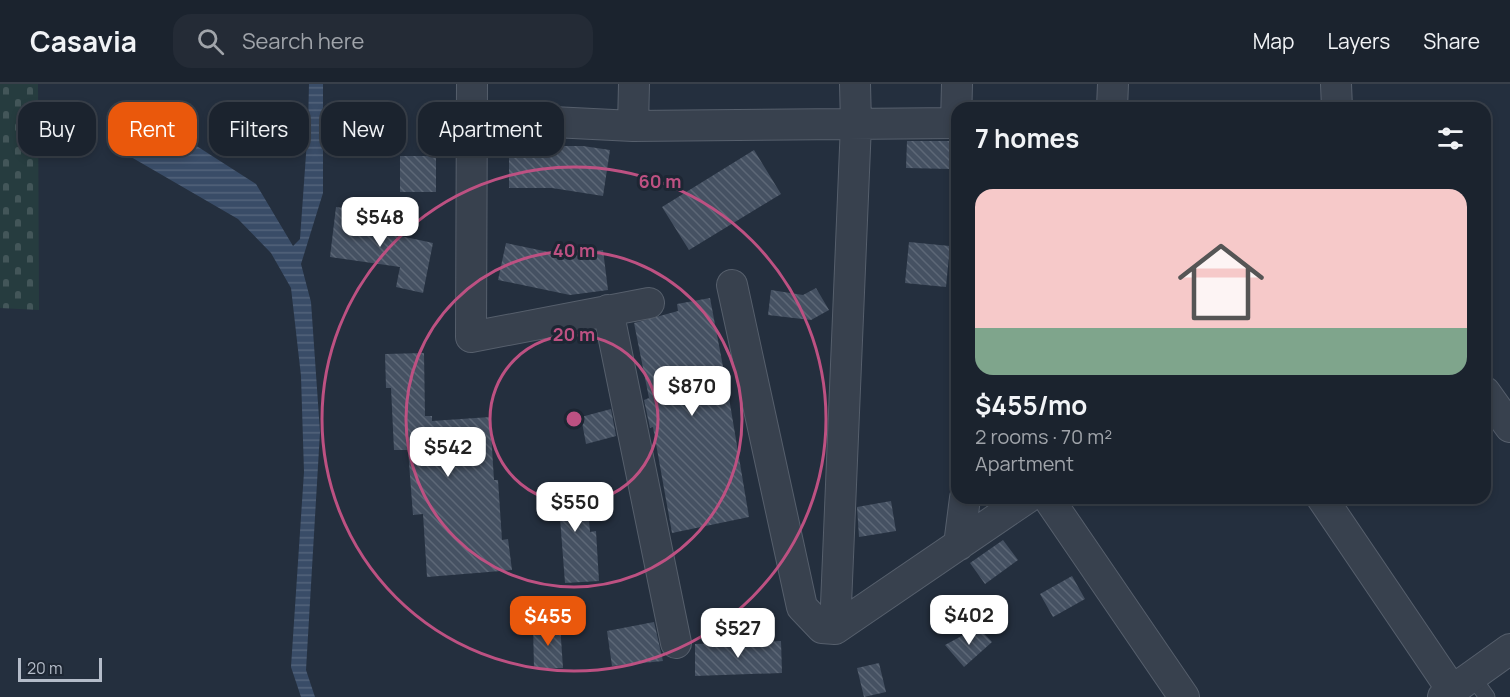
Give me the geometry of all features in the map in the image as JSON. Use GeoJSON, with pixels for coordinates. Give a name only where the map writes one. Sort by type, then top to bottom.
{"type":"FeatureCollection","features":[{"type":"Feature","properties":{"kind":"street"},"geometry":{"type":"LineString","coordinates":[[471,102],[472,84]]}},
{"type":"Feature","properties":{"kind":"street"},"geometry":{"type":"LineString","coordinates":[[633,126],[634,84]]}},
{"type":"Feature","properties":{"kind":"street"},"geometry":{"type":"LineString","coordinates":[[835,629],[856,124],[855,84]]}},
{"type":"Feature","properties":{"kind":"street"},"geometry":{"type":"LineString","coordinates":[[957,84],[957,102]]}},
{"type":"Feature","properties":{"kind":"street"},"geometry":{"type":"LineString","coordinates":[[1112,102],[1113,84]]}},
{"type":"Feature","properties":{"kind":"street"},"geometry":{"type":"LineString","coordinates":[[1336,84],[1337,102]]}},
{"type":"Feature","properties":{"kind":"street"},"geometry":{"type":"LineString","coordinates":[[564,123],[633,126],[951,123]]}},
{"type":"Feature","properties":{"kind":"street"},"geometry":{"type":"LineString","coordinates":[[471,156],[471,338],[649,303]]}},
{"type":"Feature","properties":{"kind":"street"},"geometry":{"type":"LineString","coordinates":[[732,285],[802,608],[822,628],[835,629],[1018,504]]}},
{"type":"Feature","properties":{"kind":"street"},"geometry":{"type":"LineString","coordinates":[[608,310],[676,643]]}},
{"type":"Feature","properties":{"kind":"street"},"geometry":{"type":"LineString","coordinates":[[1491,400],[1510,427]]}},
{"type":"Feature","properties":{"kind":"street"},"geometry":{"type":"LineString","coordinates":[[959,544],[964,504]]}},
{"type":"Feature","properties":{"kind":"street"},"geometry":{"type":"LineString","coordinates":[[1052,504],[1184,697]]}},
{"type":"Feature","properties":{"kind":"street"},"geometry":{"type":"LineString","coordinates":[[1326,504],[1463,690],[1510,649]]}},
{"type":"Feature","properties":{"kind":"green space"},"geometry":{"type":"Polygon","coordinates":[[[0,84],[38,84],[38,102],[18,102],[18,156],[38,156],[39,310],[0,308],[0,84]]]}},
{"type":"Feature","properties":{"kind":"water"},"geometry":{"type":"Polygon","coordinates":[[[309,84],[323,84],[321,156],[323,156],[323,193],[301,264],[311,302],[320,432],[306,670],[315,697],[301,697],[291,667],[304,472],[301,376],[291,288],[271,253],[238,219],[131,157],[197,156],[197,146],[256,184],[293,246],[300,239],[306,156],[309,156],[309,84]]]}},
{"type":"Feature","properties":{"kind":"building"},"geometry":{"type":"Polygon","coordinates":[[[907,141],[951,141],[951,169],[906,168],[907,141]]]}},
{"type":"Feature","properties":{"kind":"building"},"geometry":{"type":"Polygon","coordinates":[[[564,146],[610,150],[603,196],[552,188],[509,188],[509,156],[564,156],[564,146]]]}},
{"type":"Feature","properties":{"kind":"building"},"geometry":{"type":"Polygon","coordinates":[[[754,150],[781,194],[689,250],[662,207],[754,150]]]}},
{"type":"Feature","properties":{"kind":"building"},"geometry":{"type":"Polygon","coordinates":[[[400,156],[436,156],[436,192],[400,192],[400,156]]]}},
{"type":"Feature","properties":{"kind":"building"},"geometry":{"type":"Polygon","coordinates":[[[336,207],[376,212],[373,230],[433,243],[423,293],[396,287],[400,267],[330,257],[336,207]]]}},
{"type":"Feature","properties":{"kind":"building"},"geometry":{"type":"Polygon","coordinates":[[[909,242],[950,246],[946,287],[905,283],[909,242]]]}},
{"type":"Feature","properties":{"kind":"building"},"geometry":{"type":"Polygon","coordinates":[[[506,243],[563,255],[603,250],[608,290],[570,295],[498,280],[506,243]]]}},
{"type":"Feature","properties":{"kind":"building"},"geometry":{"type":"Polygon","coordinates":[[[816,288],[829,310],[811,320],[768,315],[771,290],[803,295],[816,288]]]}},
{"type":"Feature","properties":{"kind":"building"},"geometry":{"type":"Polygon","coordinates":[[[710,298],[749,517],[672,533],[653,427],[650,428],[644,400],[649,398],[634,323],[678,311],[677,304],[710,298]]]}},
{"type":"Feature","properties":{"kind":"building"},"geometry":{"type":"Polygon","coordinates":[[[424,353],[425,416],[432,416],[432,421],[490,417],[494,480],[498,480],[502,540],[508,539],[512,570],[427,577],[423,514],[413,515],[408,450],[394,450],[391,388],[386,388],[385,354],[424,353]]]}},
{"type":"Feature","properties":{"kind":"building"},"geometry":{"type":"Polygon","coordinates":[[[611,409],[616,436],[586,444],[581,417],[611,409]]]}},
{"type":"Feature","properties":{"kind":"building"},"geometry":{"type":"Polygon","coordinates":[[[586,483],[590,532],[596,531],[599,581],[565,583],[560,518],[551,519],[547,488],[586,483]]]}},
{"type":"Feature","properties":{"kind":"building"},"geometry":{"type":"Polygon","coordinates":[[[891,501],[896,531],[859,537],[857,507],[891,501]]]}},
{"type":"Feature","properties":{"kind":"building"},"geometry":{"type":"Polygon","coordinates":[[[1003,540],[1018,560],[985,584],[970,563],[1003,540]]]}},
{"type":"Feature","properties":{"kind":"building"},"geometry":{"type":"Polygon","coordinates":[[[1072,576],[1085,599],[1053,617],[1040,594],[1072,576]]]}},
{"type":"Feature","properties":{"kind":"building"},"geometry":{"type":"Polygon","coordinates":[[[654,622],[663,661],[612,666],[607,631],[654,622]]]}},
{"type":"Feature","properties":{"kind":"building"},"geometry":{"type":"Polygon","coordinates":[[[560,624],[563,668],[534,669],[533,625],[560,624]]]}},
{"type":"Feature","properties":{"kind":"building"},"geometry":{"type":"Polygon","coordinates":[[[978,627],[992,642],[964,667],[945,645],[978,627]]]}},
{"type":"Feature","properties":{"kind":"building"},"geometry":{"type":"Polygon","coordinates":[[[781,641],[782,673],[695,676],[695,644],[781,641]]]}},
{"type":"Feature","properties":{"kind":"building"},"geometry":{"type":"Polygon","coordinates":[[[879,663],[886,692],[864,697],[857,668],[879,663]]]}}]}
